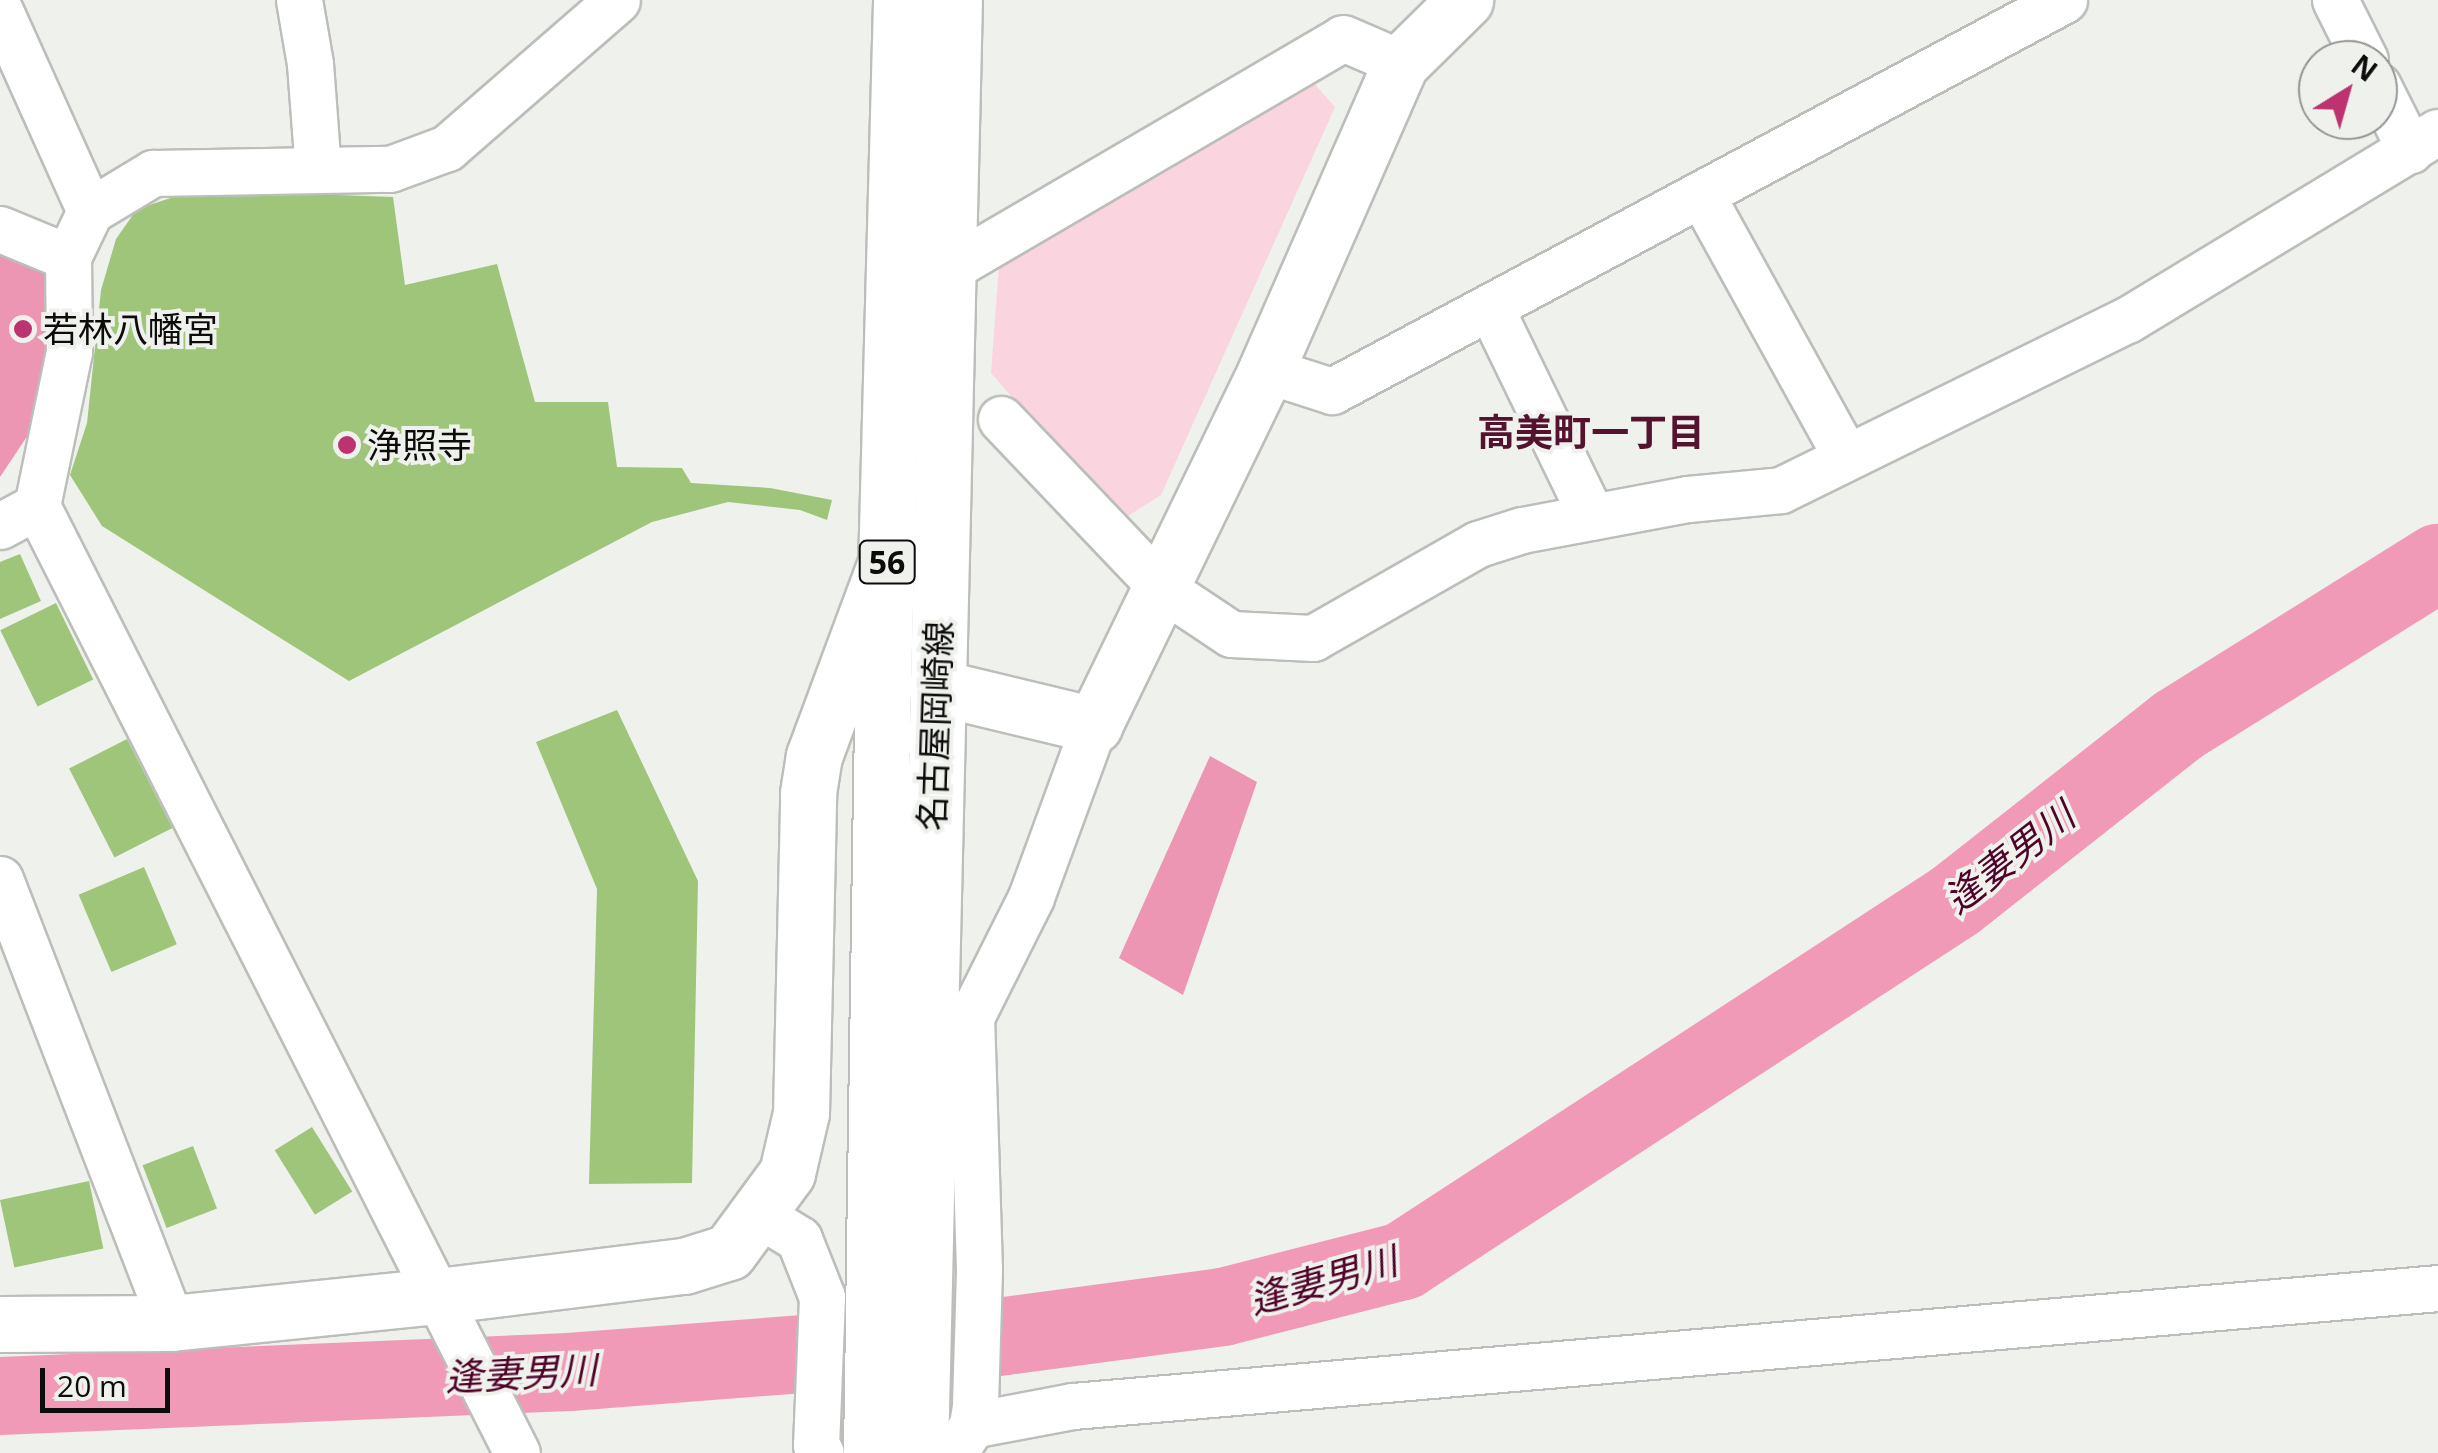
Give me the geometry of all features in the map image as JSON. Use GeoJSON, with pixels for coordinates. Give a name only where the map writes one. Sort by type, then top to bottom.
{"type":"FeatureCollection","features":[{"type":"Feature","properties":{"kind":"main road","name":"名古屋岡崎線"},"geometry":{"type":"LineString","coordinates":[[901,0],[887,560],[902,1117],[920,1453]]}},
{"type":"Feature","properties":{"kind":"main road","name":"名古屋岡崎線"},"geometry":{"type":"LineString","coordinates":[[870,1453],[902,1117],[936,687],[950,268],[954,0]]}},
{"type":"Feature","properties":{"kind":"main road"},"geometry":{"type":"LineString","coordinates":[[936,687],[1094,725],[1266,370],[1402,63],[1465,0]]}},
{"type":"Feature","properties":{"kind":"main road"},"geometry":{"type":"LineString","coordinates":[[0,1324],[171,1323],[684,1266],[728,1252],[760,1215],[787,1173],[800,1113],[808,793],[814,756],[887,560]]}},
{"type":"Feature","properties":{"kind":"street"},"geometry":{"type":"LineString","coordinates":[[299,0],[310,64],[318,170]]}},
{"type":"Feature","properties":{"kind":"street"},"geometry":{"type":"LineString","coordinates":[[517,1453],[438,1296],[19,516],[69,352],[68,257],[90,211],[153,173],[390,169],[446,148],[618,0]]}},
{"type":"Feature","properties":{"kind":"street"},"geometry":{"type":"LineString","coordinates":[[1266,370],[1332,391],[2064,0]]}},
{"type":"Feature","properties":{"kind":"street"},"geometry":{"type":"LineString","coordinates":[[2335,0],[2355,40]]}},
{"type":"Feature","properties":{"kind":"street"},"geometry":{"type":"LineString","coordinates":[[0,11],[90,211]]}},
{"type":"Feature","properties":{"kind":"street"},"geometry":{"type":"LineString","coordinates":[[950,268],[1344,38],[1402,63]]}},
{"type":"Feature","properties":{"kind":"street"},"geometry":{"type":"LineString","coordinates":[[1001,419],[1162,588],[1231,634],[1312,638],[1478,544],[1522,530],[1688,500],[1782,490],[1844,455],[2127,320],[2424,141],[2398,110]]}},
{"type":"Feature","properties":{"kind":"street"},"geometry":{"type":"LineString","coordinates":[[1701,194],[1844,455]]}},
{"type":"Feature","properties":{"kind":"street"},"geometry":{"type":"LineString","coordinates":[[0,229],[68,257]]}},
{"type":"Feature","properties":{"kind":"street"},"geometry":{"type":"LineString","coordinates":[[1490,306],[1592,517]]}},
{"type":"Feature","properties":{"kind":"street"},"geometry":{"type":"LineString","coordinates":[[1094,725],[1032,897],[972,1018],[978,1268],[967,1428],[1073,1406],[2438,1288]]}},
{"type":"Feature","properties":{"kind":"street"},"geometry":{"type":"LineString","coordinates":[[0,878],[171,1323]]}},
{"type":"Feature","properties":{"kind":"street"},"geometry":{"type":"LineString","coordinates":[[760,1215],[799,1239],[822,1296],[818,1449]]}},
{"type":"Feature","properties":{"kind":"shaded area"},"geometry":{"type":"Polygon","coordinates":[[[1311,80],[1335,107],[1161,495],[1120,521],[991,373],[999,265],[1311,80]]]}},
{"type":"Feature","properties":{"kind":"shaded area","name":"若林八幡宮"},"geometry":{"type":"Polygon","coordinates":[[[0,233],[44,249],[46,408],[0,477],[0,233]]]}},
{"type":"Feature","properties":{"kind":"shaded area"},"geometry":{"type":"Polygon","coordinates":[[[1210,756],[1257,782],[1183,995],[1119,958],[1210,756]]]}},
{"type":"Feature","properties":{"kind":"building","name":"浄照寺"},"geometry":{"type":"Polygon","coordinates":[[[195,190],[393,197],[405,285],[497,264],[535,402],[608,402],[617,467],[682,468],[691,483],[770,488],[832,500],[827,520],[800,510],[728,502],[652,522],[349,681],[102,526],[70,475],[87,423],[101,290],[116,239],[137,209],[195,190]]]}},
{"type":"Feature","properties":{"kind":"building"},"geometry":{"type":"Polygon","coordinates":[[[20,554],[41,601],[0,619],[0,562],[20,554]]]}},
{"type":"Feature","properties":{"kind":"building"},"geometry":{"type":"Polygon","coordinates":[[[56,603],[93,679],[38,707],[0,630],[56,603]]]}},
{"type":"Feature","properties":{"kind":"building"},"geometry":{"type":"Polygon","coordinates":[[[617,710],[698,881],[692,1183],[589,1184],[597,889],[536,742],[617,710]]]}},
{"type":"Feature","properties":{"kind":"building"},"geometry":{"type":"Polygon","coordinates":[[[127,739],[172,828],[114,858],[69,769],[127,739]]]}},
{"type":"Feature","properties":{"kind":"building"},"geometry":{"type":"Polygon","coordinates":[[[144,867],[177,944],[111,972],[79,895],[144,867]]]}},
{"type":"Feature","properties":{"kind":"building"},"geometry":{"type":"Polygon","coordinates":[[[312,1127],[352,1191],[315,1215],[275,1150],[312,1127]]]}},
{"type":"Feature","properties":{"kind":"building"},"geometry":{"type":"Polygon","coordinates":[[[193,1146],[217,1209],[167,1228],[143,1165],[193,1146]]]}},
{"type":"Feature","properties":{"kind":"building"},"geometry":{"type":"Polygon","coordinates":[[[89,1181],[103,1248],[14,1267],[0,1200],[89,1181]]]}},
{"type":"Feature","properties":{"kind":"waterway","name":"逢妻男川"},"geometry":{"type":"LineString","coordinates":[[0,1396],[569,1372],[968,1341],[1223,1307],[1403,1261],[1955,901],[2177,726],[2438,563]]}},
{"type":"Feature","properties":{"kind":"place","name":"若林八幡宮"},"geometry":{"type":"Point","coordinates":[23,329]}},
{"type":"Feature","properties":{"kind":"place","name":"浄照寺"},"geometry":{"type":"Point","coordinates":[347,445]}},
{"type":"Feature","properties":{"kind":"district","name":"高美町一丁目"},"geometry":{"type":"Point","coordinates":[1591,432]}}]}
